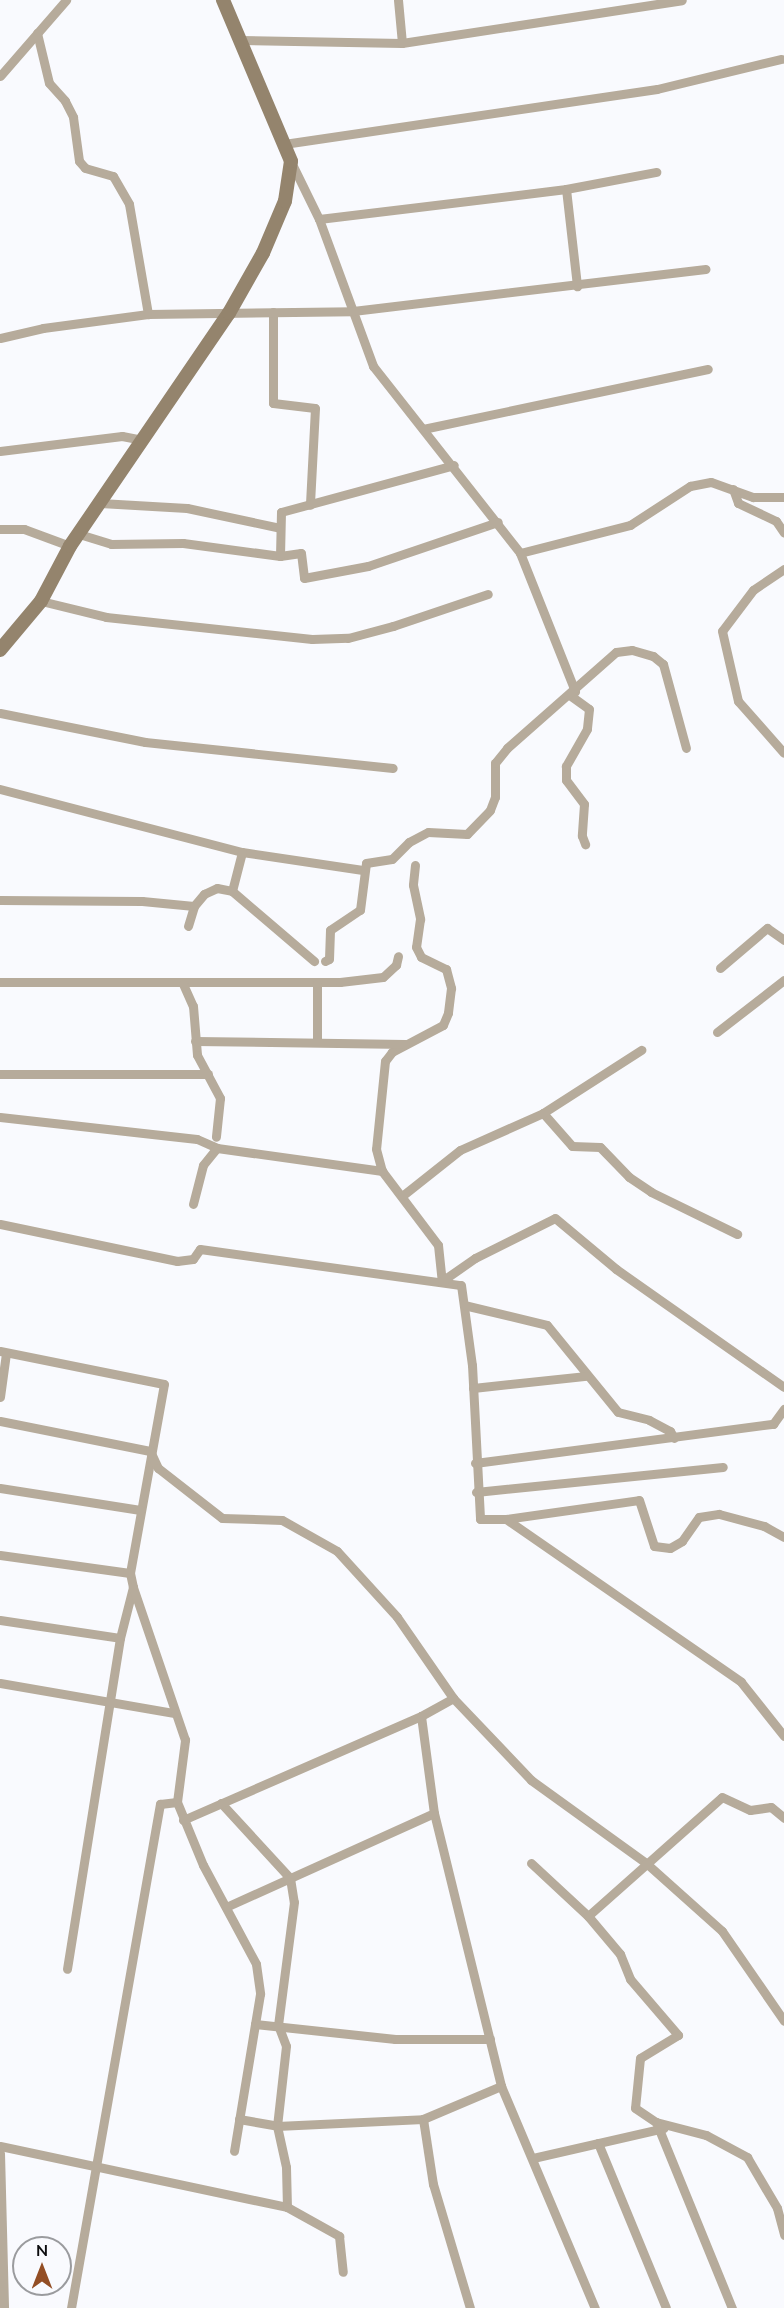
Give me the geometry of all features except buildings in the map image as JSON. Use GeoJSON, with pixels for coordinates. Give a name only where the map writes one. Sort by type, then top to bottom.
{"type":"FeatureCollection","features":[{"type":"Feature","properties":{"kind":"street"},"geometry":{"type":"LineString","coordinates":[[0,76],[66,0]]}},
{"type":"Feature","properties":{"kind":"street"},"geometry":{"type":"LineString","coordinates":[[223,0],[291,161],[319,219],[373,366],[454,465],[520,553],[573,693],[589,709],[587,729],[566,766],[566,780],[584,804],[582,836],[585,843]]}},
{"type":"Feature","properties":{"kind":"street"},"geometry":{"type":"LineString","coordinates":[[398,0],[402,43]]}},
{"type":"Feature","properties":{"kind":"street"},"geometry":{"type":"LineString","coordinates":[[240,40],[402,43],[682,0]]}},
{"type":"Feature","properties":{"kind":"street"},"geometry":{"type":"LineString","coordinates":[[37,33],[49,83],[65,100],[73,117],[79,161],[85,168],[113,176],[129,204],[148,314]]}},
{"type":"Feature","properties":{"kind":"street"},"geometry":{"type":"LineString","coordinates":[[284,144],[657,89],[781,59]]}},
{"type":"Feature","properties":{"kind":"street"},"geometry":{"type":"LineString","coordinates":[[0,650],[40,601],[70,546],[229,313],[263,253],[285,201],[291,161]]}},
{"type":"Feature","properties":{"kind":"street"},"geometry":{"type":"LineString","coordinates":[[319,219],[566,189],[656,172]]}},
{"type":"Feature","properties":{"kind":"street"},"geometry":{"type":"LineString","coordinates":[[566,189],[577,286]]}},
{"type":"Feature","properties":{"kind":"street"},"geometry":{"type":"LineString","coordinates":[[0,338],[43,328],[148,314],[353,311],[706,269]]}},
{"type":"Feature","properties":{"kind":"street"},"geometry":{"type":"LineString","coordinates":[[273,312],[273,403],[315,408],[310,504]]}},
{"type":"Feature","properties":{"kind":"street"},"geometry":{"type":"LineString","coordinates":[[423,429],[708,369]]}},
{"type":"Feature","properties":{"kind":"street"},"geometry":{"type":"LineString","coordinates":[[0,452],[122,436],[143,440]]}},
{"type":"Feature","properties":{"kind":"street"},"geometry":{"type":"LineString","coordinates":[[280,556],[281,512],[454,465]]}},
{"type":"Feature","properties":{"kind":"street"},"geometry":{"type":"LineString","coordinates":[[520,553],[630,525],[690,486],[711,482],[753,497],[784,497]]}},
{"type":"Feature","properties":{"kind":"street"},"geometry":{"type":"LineString","coordinates":[[733,489],[738,503],[776,521],[784,533]]}},
{"type":"Feature","properties":{"kind":"street"},"geometry":{"type":"LineString","coordinates":[[100,503],[188,508],[280,528]]}},
{"type":"Feature","properties":{"kind":"street"},"geometry":{"type":"LineString","coordinates":[[79,534],[111,544],[183,543],[280,556],[302,554],[304,578],[368,566],[498,522]]}},
{"type":"Feature","properties":{"kind":"street"},"geometry":{"type":"LineString","coordinates":[[0,529],[24,529],[70,546]]}},
{"type":"Feature","properties":{"kind":"street"},"geometry":{"type":"LineString","coordinates":[[784,569],[753,590],[722,631],[738,701],[784,753]]}},
{"type":"Feature","properties":{"kind":"street"},"geometry":{"type":"LineString","coordinates":[[40,601],[106,617],[312,639],[348,638],[488,594]]}},
{"type":"Feature","properties":{"kind":"street"},"geometry":{"type":"LineString","coordinates":[[325,962],[329,959],[330,930],[360,910],[363,870],[373,859],[398,856],[418,835],[467,834],[490,810],[495,797],[495,763],[538,717],[573,693],[616,652],[632,650],[660,659],[686,748]]}},
{"type":"Feature","properties":{"kind":"street"},"geometry":{"type":"LineString","coordinates":[[0,713],[145,742],[393,768]]}},
{"type":"Feature","properties":{"kind":"street"},"geometry":{"type":"LineString","coordinates":[[0,789],[242,852],[363,870]]}},
{"type":"Feature","properties":{"kind":"street"},"geometry":{"type":"LineString","coordinates":[[232,891],[242,852]]}},
{"type":"Feature","properties":{"kind":"street"},"geometry":{"type":"LineString","coordinates":[[415,865],[413,885],[420,919],[416,946],[421,957],[446,969],[451,988],[443,1025],[392,1052],[383,1070],[376,1149],[382,1171],[438,1245],[442,1281]]}},
{"type":"Feature","properties":{"kind":"street"},"geometry":{"type":"LineString","coordinates":[[188,926],[194,906],[210,890],[232,891],[314,962]]}},
{"type":"Feature","properties":{"kind":"street"},"geometry":{"type":"LineString","coordinates":[[0,900],[142,901],[194,906]]}},
{"type":"Feature","properties":{"kind":"street"},"geometry":{"type":"LineString","coordinates":[[720,968],[767,928],[784,940]]}},
{"type":"Feature","properties":{"kind":"street"},"geometry":{"type":"LineString","coordinates":[[0,982],[317,984],[383,977],[396,965],[398,956]]}},
{"type":"Feature","properties":{"kind":"street"},"geometry":{"type":"LineString","coordinates":[[717,1032],[784,980]]}},
{"type":"Feature","properties":{"kind":"street"},"geometry":{"type":"LineString","coordinates":[[183,984],[193,1006],[197,1055],[208,1074],[220,1104],[216,1137]]}},
{"type":"Feature","properties":{"kind":"street"},"geometry":{"type":"LineString","coordinates":[[317,984],[317,1042]]}},
{"type":"Feature","properties":{"kind":"street"},"geometry":{"type":"LineString","coordinates":[[195,1041],[408,1044]]}},
{"type":"Feature","properties":{"kind":"street"},"geometry":{"type":"LineString","coordinates":[[402,1196],[460,1150],[543,1113],[641,1050]]}},
{"type":"Feature","properties":{"kind":"street"},"geometry":{"type":"LineString","coordinates":[[0,1074],[208,1074]]}},
{"type":"Feature","properties":{"kind":"street"},"geometry":{"type":"LineString","coordinates":[[543,1113],[572,1146],[600,1147],[629,1177],[651,1192],[737,1234]]}},
{"type":"Feature","properties":{"kind":"street"},"geometry":{"type":"LineString","coordinates":[[0,1117],[197,1139],[217,1148],[382,1171]]}},
{"type":"Feature","properties":{"kind":"street"},"geometry":{"type":"LineString","coordinates":[[193,1204],[203,1165],[217,1148]]}},
{"type":"Feature","properties":{"kind":"street"},"geometry":{"type":"LineString","coordinates":[[442,1281],[476,1258],[555,1218],[616,1269],[784,1387]]}},
{"type":"Feature","properties":{"kind":"street"},"geometry":{"type":"LineString","coordinates":[[0,1224],[177,1261],[193,1259],[200,1249],[461,1285],[473,1388],[476,1492],[480,1519],[506,1519],[639,1500],[654,1546],[670,1548],[682,1541],[699,1517],[719,1514],[764,1526],[784,1537]]}},
{"type":"Feature","properties":{"kind":"street"},"geometry":{"type":"LineString","coordinates":[[464,1305],[547,1325],[586,1376],[618,1412],[649,1420],[670,1431],[674,1438]]}},
{"type":"Feature","properties":{"kind":"street"},"geometry":{"type":"LineString","coordinates":[[0,1397],[3,1352],[164,1384],[150,1451],[130,1573],[174,1713],[185,1740],[177,1802],[183,1820],[256,1964],[260,1994],[234,2151]]}},
{"type":"Feature","properties":{"kind":"street"},"geometry":{"type":"LineString","coordinates":[[473,1388],[586,1376]]}},
{"type":"Feature","properties":{"kind":"street"},"geometry":{"type":"LineString","coordinates":[[475,1463],[773,1424],[784,1409]]}},
{"type":"Feature","properties":{"kind":"street"},"geometry":{"type":"LineString","coordinates":[[0,1421],[150,1451]]}},
{"type":"Feature","properties":{"kind":"street"},"geometry":{"type":"LineString","coordinates":[[150,1451],[158,1468],[222,1518],[282,1520],[337,1551],[397,1617],[453,1698],[531,1780],[646,1863],[722,1931],[784,2020]]}},
{"type":"Feature","properties":{"kind":"street"},"geometry":{"type":"LineString","coordinates":[[476,1492],[723,1467]]}},
{"type":"Feature","properties":{"kind":"street"},"geometry":{"type":"LineString","coordinates":[[0,1488],[140,1510]]}},
{"type":"Feature","properties":{"kind":"street"},"geometry":{"type":"LineString","coordinates":[[506,1519],[741,1682],[784,1737]]}},
{"type":"Feature","properties":{"kind":"street"},"geometry":{"type":"LineString","coordinates":[[0,1555],[130,1573]]}},
{"type":"Feature","properties":{"kind":"street"},"geometry":{"type":"LineString","coordinates":[[67,1969],[120,1638],[134,1587]]}},
{"type":"Feature","properties":{"kind":"street"},"geometry":{"type":"LineString","coordinates":[[0,1620],[120,1638]]}},
{"type":"Feature","properties":{"kind":"street"},"geometry":{"type":"LineString","coordinates":[[0,1683],[174,1713]]}},
{"type":"Feature","properties":{"kind":"street"},"geometry":{"type":"LineString","coordinates":[[183,1820],[421,1716],[453,1698]]}},
{"type":"Feature","properties":{"kind":"street"},"geometry":{"type":"LineString","coordinates":[[421,1716],[434,1813],[501,2086],[595,2308]]}},
{"type":"Feature","properties":{"kind":"street"},"geometry":{"type":"LineString","coordinates":[[588,1916],[722,1797],[750,1810],[771,1807],[784,1818]]}},
{"type":"Feature","properties":{"kind":"street"},"geometry":{"type":"LineString","coordinates":[[71,2308],[160,1804],[177,1802]]}},
{"type":"Feature","properties":{"kind":"street"},"geometry":{"type":"LineString","coordinates":[[221,1803],[290,1878],[294,1902],[278,2025],[286,2046],[277,2126],[286,2168],[287,2207]]}},
{"type":"Feature","properties":{"kind":"street"},"geometry":{"type":"LineString","coordinates":[[226,1906],[434,1813]]}},
{"type":"Feature","properties":{"kind":"street"},"geometry":{"type":"LineString","coordinates":[[531,1863],[588,1916],[620,1954],[630,1979],[678,2035],[643,2054],[637,2063],[635,2108],[657,2126],[732,2308]]}},
{"type":"Feature","properties":{"kind":"street"},"geometry":{"type":"LineString","coordinates":[[255,2024],[395,2039],[490,2039]]}},
{"type":"Feature","properties":{"kind":"street"},"geometry":{"type":"LineString","coordinates":[[239,2120],[277,2126],[423,2119],[501,2086]]}},
{"type":"Feature","properties":{"kind":"street"},"geometry":{"type":"LineString","coordinates":[[423,2119],[433,2184],[470,2308]]}},
{"type":"Feature","properties":{"kind":"street"},"geometry":{"type":"LineString","coordinates":[[532,2158],[598,2143],[657,2126],[672,2126],[706,2135],[747,2157],[777,2208],[784,2235]]}},
{"type":"Feature","properties":{"kind":"street"},"geometry":{"type":"LineString","coordinates":[[598,2143],[666,2308]]}},
{"type":"Feature","properties":{"kind":"street"},"geometry":{"type":"LineString","coordinates":[[0,2146],[287,2207],[339,2236],[344,2272]]}},
{"type":"Feature","properties":{"kind":"street"},"geometry":{"type":"LineString","coordinates":[[0,2153],[4,2308]]}}]}
